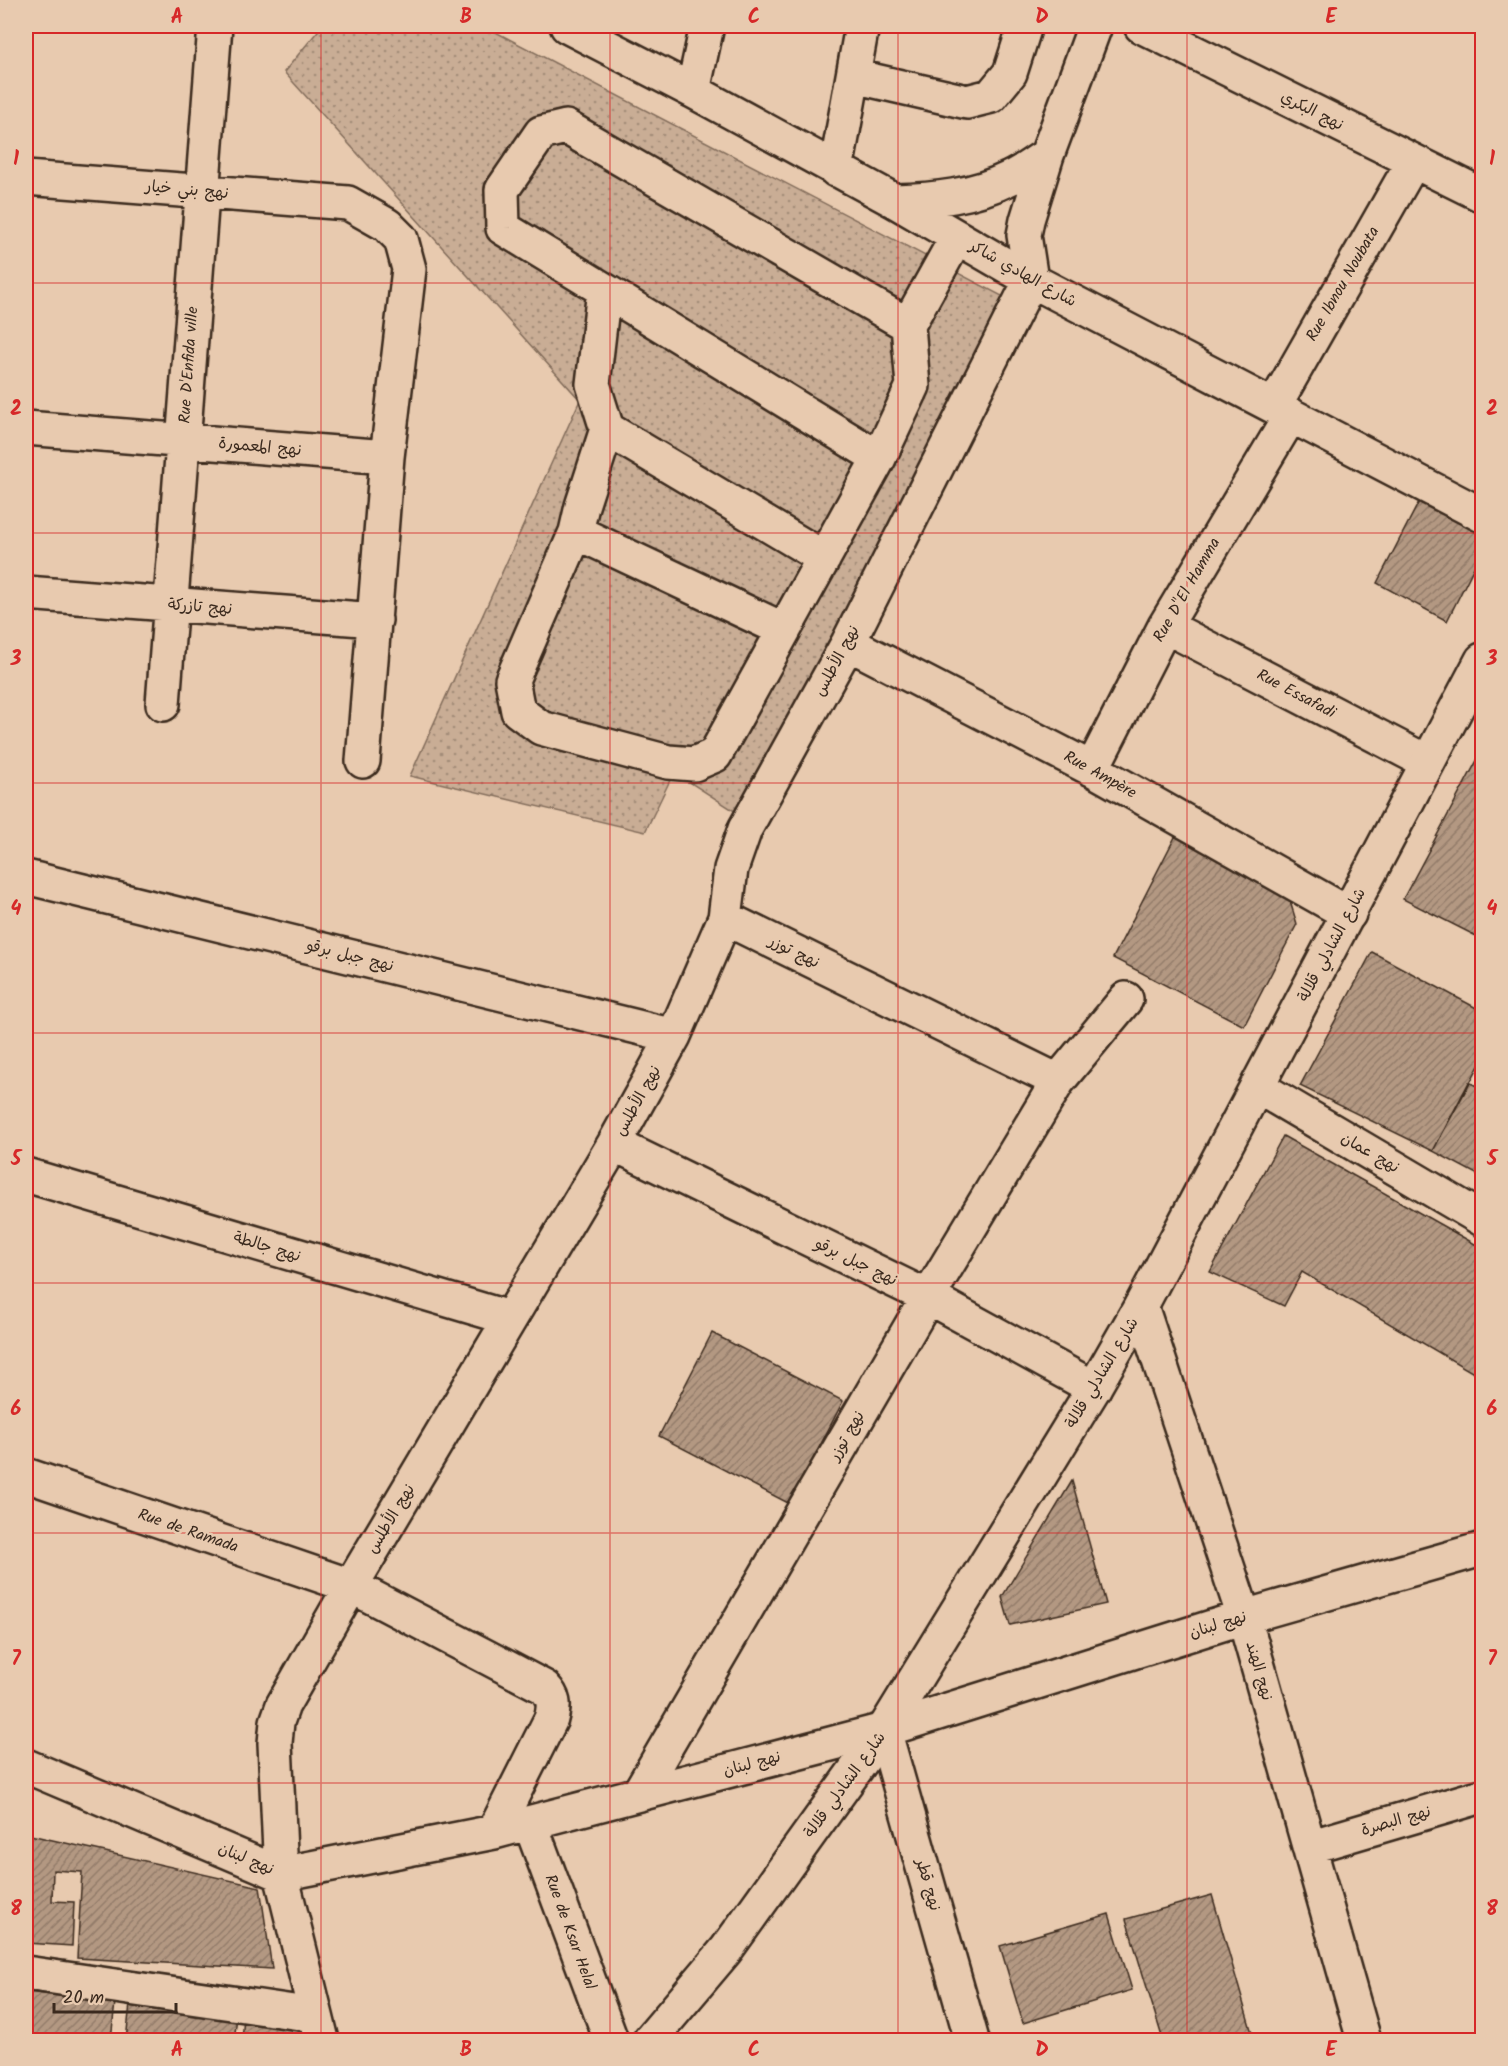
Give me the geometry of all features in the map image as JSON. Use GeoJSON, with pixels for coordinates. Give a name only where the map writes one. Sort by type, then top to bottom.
{"type":"FeatureCollection","features":[{"type":"Feature","properties":{"kind":"street","name":"Rue D'Enfida ville"},"geometry":{"type":"LineString","coordinates":[[163,704],[215,26]]}},
{"type":"Feature","properties":{"kind":"street","name":"شارع الهادي شاكر"},"geometry":{"type":"LineString","coordinates":[[567,26],[693,91],[895,201],[1031,280],[1482,514]]}},
{"type":"Feature","properties":{"kind":"street"},"geometry":{"type":"LineString","coordinates":[[693,91],[707,26]]}},
{"type":"Feature","properties":{"kind":"street"},"geometry":{"type":"LineString","coordinates":[[836,170],[862,26]]}},
{"type":"Feature","properties":{"kind":"street"},"geometry":{"type":"LineString","coordinates":[[853,76],[967,102],[991,96],[1010,73],[1025,26]]}},
{"type":"Feature","properties":{"kind":"street"},"geometry":{"type":"LineString","coordinates":[[1031,280],[1024,235],[1027,220],[1047,155],[1095,26]]}},
{"type":"Feature","properties":{"kind":"street","name":"نهج البكري"},"geometry":{"type":"LineString","coordinates":[[1141,26],[1482,195]]}},
{"type":"Feature","properties":{"kind":"street"},"geometry":{"type":"LineString","coordinates":[[879,458],[503,228],[502,189],[541,133],[566,127],[908,325]]}},
{"type":"Feature","properties":{"kind":"street"},"geometry":{"type":"LineString","coordinates":[[895,201],[934,200],[976,191],[1010,178],[1047,155]]}},
{"type":"Feature","properties":{"kind":"street","name":"Rue Ibnou Noubata"},"geometry":{"type":"LineString","coordinates":[[1282,411],[1413,162]]}},
{"type":"Feature","properties":{"kind":"street","name":"نهج بني خيار"},"geometry":{"type":"LineString","coordinates":[[26,178],[348,203],[387,225],[401,239],[410,269],[387,457]]}},
{"type":"Feature","properties":{"kind":"street"},"geometry":{"type":"LineString","coordinates":[[604,290],[593,384],[607,429],[576,532],[512,680],[518,711],[541,728],[668,762],[694,764],[715,755],[879,458],[913,386],[908,325],[957,237]]}},
{"type":"Feature","properties":{"kind":"street","name":"نهج الأطلس"},"geometry":{"type":"LineString","coordinates":[[318,2028],[281,1874],[275,1743],[277,1722],[283,1705],[509,1318],[614,1144],[674,1036],[725,918],[731,869],[745,829],[848,643],[1031,280]]}},
{"type":"Feature","properties":{"kind":"street","name":"Rue D\"El Hamma"},"geometry":{"type":"LineString","coordinates":[[1092,769],[1165,626],[1282,411]]}},
{"type":"Feature","properties":{"kind":"street","name":"نهج المعمورة"},"geometry":{"type":"LineString","coordinates":[[26,428],[387,457]]}},
{"type":"Feature","properties":{"kind":"street"},"geometry":{"type":"LineString","coordinates":[[607,429],[824,558]]}},
{"type":"Feature","properties":{"kind":"street"},"geometry":{"type":"LineString","coordinates":[[363,761],[387,457]]}},
{"type":"Feature","properties":{"kind":"street"},"geometry":{"type":"LineString","coordinates":[[576,532],[784,630]]}},
{"type":"Feature","properties":{"kind":"street","name":"نهج تازركة"},"geometry":{"type":"LineString","coordinates":[[26,593],[375,620]]}},
{"type":"Feature","properties":{"kind":"street","name":"Rue Essafadi"},"geometry":{"type":"LineString","coordinates":[[1165,626],[1428,762]]}},
{"type":"Feature","properties":{"kind":"street","name":"Rue Ampère"},"geometry":{"type":"LineString","coordinates":[[848,643],[1092,769],[1349,914]]}},
{"type":"Feature","properties":{"kind":"street","name":"شارع الشادلي قلالة"},"geometry":{"type":"LineString","coordinates":[[661,2034],[726,1950],[884,1730],[1094,1388],[1141,1306],[1258,1087],[1482,660]]}},
{"type":"Feature","properties":{"kind":"street","name":"نهج جبل برقو"},"geometry":{"type":"LineString","coordinates":[[26,876],[674,1036]]}},
{"type":"Feature","properties":{"kind":"street","name":"نهج توزر"},"geometry":{"type":"LineString","coordinates":[[725,918],[1058,1081]]}},
{"type":"Feature","properties":{"kind":"street","name":"نهج توزر"},"geometry":{"type":"LineString","coordinates":[[639,1793],[928,1297],[1058,1081],[1126,999]]}},
{"type":"Feature","properties":{"kind":"street","name":"نهج عمان"},"geometry":{"type":"LineString","coordinates":[[1258,1087],[1482,1219]]}},
{"type":"Feature","properties":{"kind":"street","name":"نهج جبل برقو"},"geometry":{"type":"LineString","coordinates":[[614,1144],[928,1297],[1094,1388]]}},
{"type":"Feature","properties":{"kind":"street","name":"نهج جالطة"},"geometry":{"type":"LineString","coordinates":[[26,1175],[509,1318]]}},
{"type":"Feature","properties":{"kind":"street","name":"نهج الهند"},"geometry":{"type":"LineString","coordinates":[[1141,1306],[1244,1617],[1364,2040]]}},
{"type":"Feature","properties":{"kind":"street","name":"Rue de Ramada"},"geometry":{"type":"LineString","coordinates":[[26,1475],[351,1586],[544,1687],[552,1695],[554,1708],[551,1719],[494,1832]]}},
{"type":"Feature","properties":{"kind":"street","name":"نهج لبنان"},"geometry":{"type":"LineString","coordinates":[[26,1766],[281,1874],[494,1832],[884,1730],[1244,1617],[1482,1549]]}},
{"type":"Feature","properties":{"kind":"street","name":"نهج قطر"},"geometry":{"type":"LineString","coordinates":[[884,1730],[972,2040]]}},
{"type":"Feature","properties":{"kind":"street","name":"نهج البصرة"},"geometry":{"type":"LineString","coordinates":[[1309,1847],[1482,1796]]}},
{"type":"Feature","properties":{"kind":"street","name":"Rue de Ksar Helal"},"geometry":{"type":"LineString","coordinates":[[530,1823],[610,2040]]}},
{"type":"Feature","properties":{"kind":"street"},"geometry":{"type":"LineString","coordinates":[[26,1973],[318,2028]]}},
{"type":"Feature","properties":{"kind":"shaded area"},"geometry":{"type":"Polygon","coordinates":[[[322,26],[484,26],[1004,297],[926,463],[736,812],[674,772],[645,832],[410,776],[580,400],[284,72],[322,26]]]}},
{"type":"Feature","properties":{"kind":"building"},"geometry":{"type":"Polygon","coordinates":[[[1422,496],[1482,530],[1482,551],[1447,621],[1377,583],[1422,496]]]}},
{"type":"Feature","properties":{"kind":"building"},"geometry":{"type":"Polygon","coordinates":[[[1482,751],[1482,939],[1403,899],[1482,751]]]}},
{"type":"Feature","properties":{"kind":"building"},"geometry":{"type":"Polygon","coordinates":[[[1176,835],[1289,898],[1297,924],[1244,1026],[1113,958],[1176,835]]]}},
{"type":"Feature","properties":{"kind":"building"},"geometry":{"type":"Polygon","coordinates":[[[1372,952],[1482,1011],[1482,1060],[1433,1151],[1300,1086],[1372,952]]]}},
{"type":"Feature","properties":{"kind":"building"},"geometry":{"type":"Polygon","coordinates":[[[1469,1082],[1482,1089],[1482,1177],[1433,1151],[1469,1082]]]}},
{"type":"Feature","properties":{"kind":"building"},"geometry":{"type":"Polygon","coordinates":[[[1283,1136],[1482,1248],[1482,1378],[1302,1272],[1284,1306],[1210,1272],[1283,1136]]]}},
{"type":"Feature","properties":{"kind":"building"},"geometry":{"type":"Polygon","coordinates":[[[712,1333],[843,1401],[790,1504],[659,1436],[712,1333]]]}},
{"type":"Feature","properties":{"kind":"building"},"geometry":{"type":"Polygon","coordinates":[[[1072,1481],[1106,1604],[1010,1625],[1002,1597],[1072,1481]]]}},
{"type":"Feature","properties":{"kind":"building"},"geometry":{"type":"Polygon","coordinates":[[[26,1834],[260,1887],[272,1969],[77,1958],[82,1872],[53,1870],[52,1901],[74,1902],[72,1946],[26,1943],[26,1834]]]}},
{"type":"Feature","properties":{"kind":"building"},"geometry":{"type":"Polygon","coordinates":[[[1212,1895],[1254,2040],[1163,2040],[1126,1919],[1212,1895]]]}},
{"type":"Feature","properties":{"kind":"building"},"geometry":{"type":"Polygon","coordinates":[[[1109,1914],[1132,1990],[1023,2023],[1000,1946],[1109,1914]]]}},
{"type":"Feature","properties":{"kind":"building"},"geometry":{"type":"Polygon","coordinates":[[[26,1992],[115,2002],[111,2040],[26,2040],[26,1992]]]}},
{"type":"Feature","properties":{"kind":"building"},"geometry":{"type":"Polygon","coordinates":[[[130,2004],[237,2017],[234,2040],[126,2040],[130,2004]]]}},
{"type":"Feature","properties":{"kind":"building"},"geometry":{"type":"Polygon","coordinates":[[[244,2018],[300,2024],[304,2040],[242,2040],[244,2018]]]}}]}
